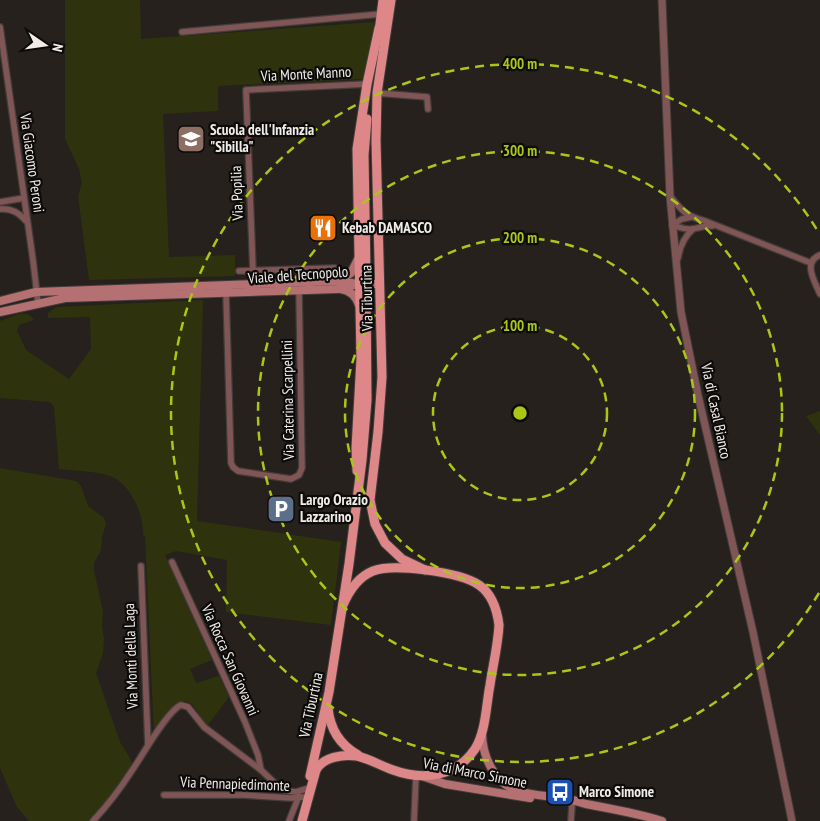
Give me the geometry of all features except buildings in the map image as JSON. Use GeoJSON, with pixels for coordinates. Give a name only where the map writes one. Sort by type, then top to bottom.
{"type":"FeatureCollection","features":[{"type":"Feature","properties":{"kind":"main road","name":"Via Tiburtina"},"geometry":{"type":"LineString","coordinates":[[366,275],[364,144],[383,0]]}},
{"type":"Feature","properties":{"kind":"main road","name":"Via Tiburtina"},"geometry":{"type":"LineString","coordinates":[[391,0],[377,93],[376,141],[382,377],[370,500],[371,512],[379,534],[385,543],[402,559],[425,570]]}},
{"type":"Feature","properties":{"kind":"main road"},"geometry":{"type":"LineString","coordinates":[[358,492],[356,451],[360,375],[357,149],[367,84],[379,28]]}},
{"type":"Feature","properties":{"kind":"main road"},"geometry":{"type":"LineString","coordinates":[[358,259],[351,273],[338,285],[356,297],[359,305]]}},
{"type":"Feature","properties":{"kind":"main road","name":"Viale del Tecnopolo"},"geometry":{"type":"LineString","coordinates":[[0,301],[36,292],[380,284]]}},
{"type":"Feature","properties":{"kind":"main road","name":"Viale del Tecnopolo"},"geometry":{"type":"LineString","coordinates":[[0,312],[65,298],[226,293],[299,286]]}},
{"type":"Feature","properties":{"kind":"main road","name":"Via Tiburtina"},"geometry":{"type":"LineString","coordinates":[[297,821],[329,692],[358,492],[367,404],[366,294]]}},
{"type":"Feature","properties":{"kind":"main road"},"geometry":{"type":"LineString","coordinates":[[343,605],[355,585],[365,576],[372,572],[389,568],[425,570],[469,579],[488,593],[498,613],[499,634],[482,729],[475,749],[462,764],[444,773],[419,776]]}},
{"type":"Feature","properties":{"kind":"main road","name":"Via di Marco Simone"},"geometry":{"type":"LineString","coordinates":[[329,692],[329,716],[336,735],[348,748],[363,758]]}},
{"type":"Feature","properties":{"kind":"main road","name":"Via di Marco Simone"},"geometry":{"type":"LineString","coordinates":[[482,729],[487,761],[502,782],[520,791],[635,813],[662,821]]}},
{"type":"Feature","properties":{"kind":"main road","name":"Via di Marco Simone"},"geometry":{"type":"LineString","coordinates":[[302,821],[316,770],[321,764],[341,756],[363,758],[394,770],[445,784],[572,805],[584,804]]}},
{"type":"Feature","properties":{"kind":"street","name":"Via di Casal Bianco"},"geometry":{"type":"LineString","coordinates":[[662,0],[670,196],[681,312],[698,395],[755,641],[792,821]]}},
{"type":"Feature","properties":{"kind":"street"},"geometry":{"type":"LineString","coordinates":[[182,32],[381,14]]}},
{"type":"Feature","properties":{"kind":"street","name":"Via Giacomo Peroni"},"geometry":{"type":"LineString","coordinates":[[0,27],[38,303]]}},
{"type":"Feature","properties":{"kind":"street","name":"Via Monte Manno"},"geometry":{"type":"LineString","coordinates":[[246,90],[367,84]]}},
{"type":"Feature","properties":{"kind":"street","name":"Via Popilia"},"geometry":{"type":"LineString","coordinates":[[246,90],[253,271]]}},
{"type":"Feature","properties":{"kind":"street"},"geometry":{"type":"LineString","coordinates":[[377,93],[427,97],[428,109]]}},
{"type":"Feature","properties":{"kind":"street"},"geometry":{"type":"LineString","coordinates":[[670,196],[682,212],[691,217],[812,263]]}},
{"type":"Feature","properties":{"kind":"street"},"geometry":{"type":"LineString","coordinates":[[0,202],[24,198]]}},
{"type":"Feature","properties":{"kind":"street"},"geometry":{"type":"LineString","coordinates":[[0,209],[11,209],[28,224]]}},
{"type":"Feature","properties":{"kind":"street"},"geometry":{"type":"LineString","coordinates":[[672,225],[682,219],[691,217]]}},
{"type":"Feature","properties":{"kind":"street"},"geometry":{"type":"LineString","coordinates":[[672,225],[693,229]]}},
{"type":"Feature","properties":{"kind":"street"},"geometry":{"type":"LineString","coordinates":[[676,267],[679,247],[686,235],[693,229],[705,225],[720,227]]}},
{"type":"Feature","properties":{"kind":"street"},"geometry":{"type":"LineString","coordinates":[[820,255],[815,257],[810,270],[820,294]]}},
{"type":"Feature","properties":{"kind":"street"},"geometry":{"type":"LineString","coordinates":[[239,272],[336,268]]}},
{"type":"Feature","properties":{"kind":"street"},"geometry":{"type":"LineString","coordinates":[[298,269],[299,286]]}},
{"type":"Feature","properties":{"kind":"street","name":"Via Caterina Scarpellini"},"geometry":{"type":"LineString","coordinates":[[226,293],[231,463],[233,468],[238,471],[291,479],[298,476],[302,468],[299,286]]}},
{"type":"Feature","properties":{"kind":"street","name":"Via Rocca San Giovanni"},"geometry":{"type":"LineString","coordinates":[[172,562],[244,722],[258,755],[261,770]]}},
{"type":"Feature","properties":{"kind":"street","name":"Via Monti della Laga"},"geometry":{"type":"LineString","coordinates":[[141,566],[148,746]]}},
{"type":"Feature","properties":{"kind":"street"},"geometry":{"type":"LineString","coordinates":[[93,821],[131,772],[174,710],[178,706],[183,705],[188,707],[204,727],[284,790],[304,793],[289,821]]}},
{"type":"Feature","properties":{"kind":"street"},"geometry":{"type":"LineString","coordinates":[[414,821],[419,776]]}},
{"type":"Feature","properties":{"kind":"street","name":"Via Pennapiedimonte"},"geometry":{"type":"LineString","coordinates":[[164,794],[244,795],[304,793]]}},
{"type":"Feature","properties":{"kind":"street"},"geometry":{"type":"LineString","coordinates":[[571,821],[572,805]]}},
{"type":"Feature","properties":{"kind":"green space"},"geometry":{"type":"Polygon","coordinates":[[[65,0],[140,0],[141,39],[375,22],[364,79],[218,86],[218,111],[163,114],[169,257],[235,255],[235,276],[89,280],[78,196],[82,183],[79,169],[65,139],[65,0]]]}},
{"type":"Feature","properties":{"kind":"green space"},"geometry":{"type":"Polygon","coordinates":[[[203,300],[197,521],[341,542],[331,625],[226,612],[227,560],[176,551],[165,555],[212,660],[190,669],[196,683],[219,676],[229,697],[207,726],[192,704],[185,701],[154,735],[145,536],[143,535],[139,510],[130,493],[110,476],[92,472],[59,469],[54,407],[50,402],[0,398],[0,321],[18,314],[30,316],[34,320],[19,325],[17,331],[26,350],[69,379],[91,349],[90,317],[48,318],[48,313],[56,307],[203,300]]]}},
{"type":"Feature","properties":{"kind":"green space"},"geometry":{"type":"Polygon","coordinates":[[[820,411],[820,435],[806,416],[820,411]]]}},
{"type":"Feature","properties":{"kind":"green space"},"geometry":{"type":"Polygon","coordinates":[[[0,468],[76,481],[81,486],[88,506],[104,518],[106,524],[101,550],[94,563],[103,612],[102,626],[104,639],[103,653],[96,673],[120,742],[131,760],[132,766],[91,821],[29,821],[17,807],[0,768],[0,468]]]}},
{"type":"Feature","properties":{"kind":"place","name":"Scuola dell'Infanzia \"Sibilla\""},"geometry":{"type":"Point","coordinates":[191,139]}},
{"type":"Feature","properties":{"kind":"place","name":"Kebab DAMASCO"},"geometry":{"type":"Point","coordinates":[323,228]}},
{"type":"Feature","properties":{"kind":"place","name":"Largo Orazio Lazzarino"},"geometry":{"type":"Point","coordinates":[281,509]}},
{"type":"Feature","properties":{"kind":"place","name":"Marco Simone"},"geometry":{"type":"Point","coordinates":[560,792]}}]}
